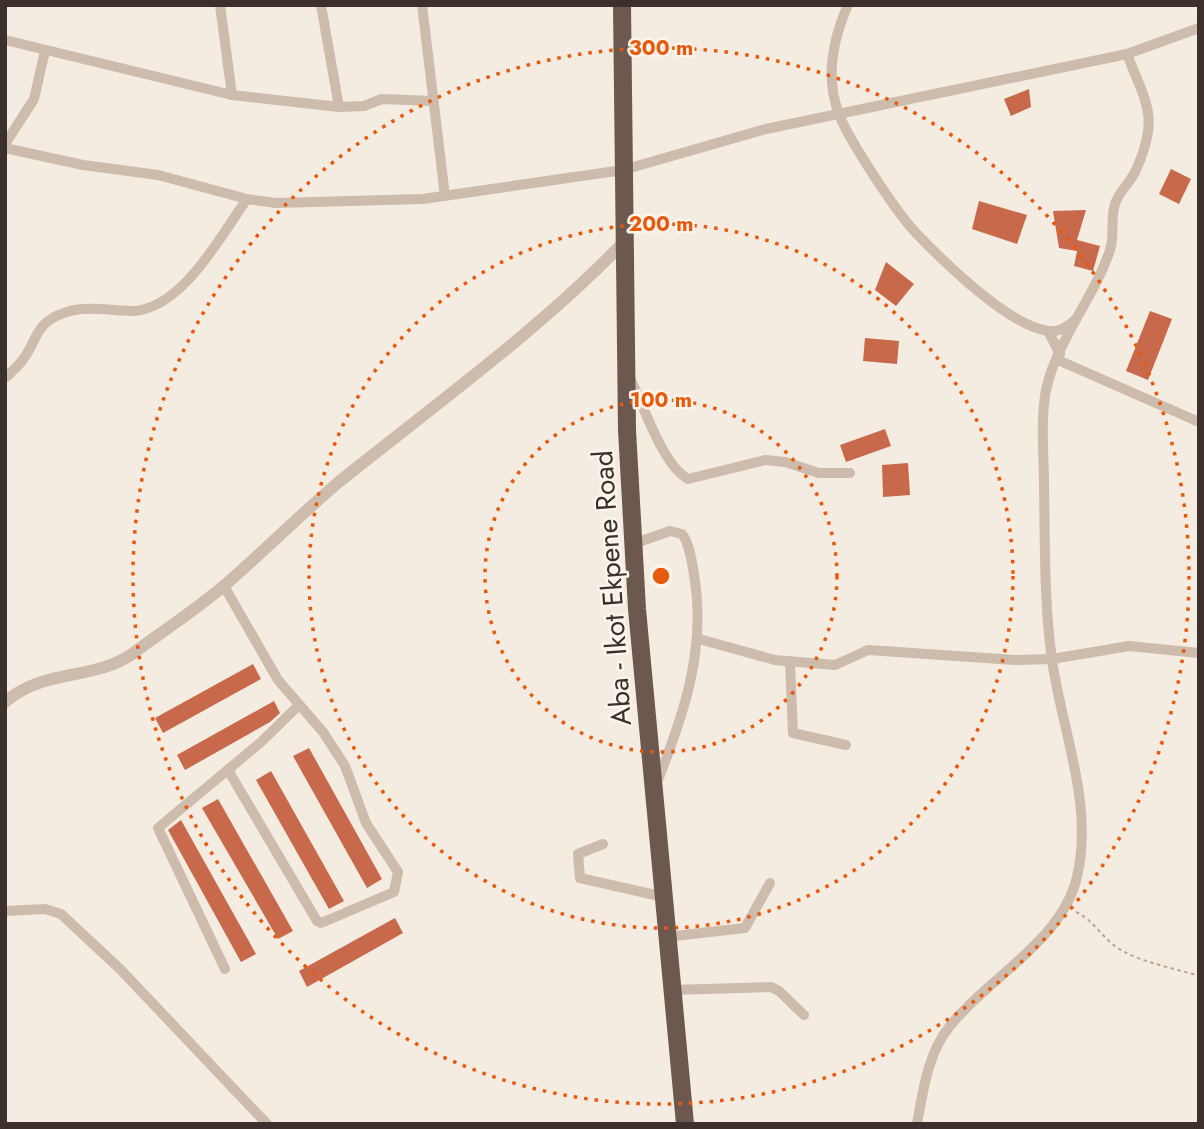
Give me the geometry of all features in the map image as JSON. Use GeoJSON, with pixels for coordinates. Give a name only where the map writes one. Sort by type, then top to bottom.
{"type":"FeatureCollection","features":[{"type":"Feature","properties":{"kind":"highway","name":"Aba - Ikot Ekpene Road"},"geometry":{"type":"LineString","coordinates":[[622,5],[626,370],[633,544],[666,937],[685,1124]]}},
{"type":"Feature","properties":{"kind":"street"},"geometry":{"type":"LineString","coordinates":[[220,5],[232,95]]}},
{"type":"Feature","properties":{"kind":"street"},"geometry":{"type":"LineString","coordinates":[[321,5],[339,107]]}},
{"type":"Feature","properties":{"kind":"street"},"geometry":{"type":"LineString","coordinates":[[422,5],[445,196]]}},
{"type":"Feature","properties":{"kind":"street"},"geometry":{"type":"LineString","coordinates":[[848,5],[834,36],[832,72],[838,113],[874,173],[915,233],[1015,320],[1048,331],[1058,330],[1079,316]]}},
{"type":"Feature","properties":{"kind":"street"},"geometry":{"type":"LineString","coordinates":[[45,51],[34,99],[5,146],[83,165],[158,175],[247,199],[276,203],[379,202],[445,196],[623,170],[766,129],[1127,54],[1199,28]]}},
{"type":"Feature","properties":{"kind":"street"},"geometry":{"type":"LineString","coordinates":[[5,40],[232,95],[339,107],[364,106],[382,99],[433,101]]}},
{"type":"Feature","properties":{"kind":"street"},"geometry":{"type":"LineString","coordinates":[[917,1124],[923,1088],[934,1054],[948,1027],[1036,942],[1066,908],[1077,877],[1083,840],[1080,801],[1052,659],[1047,591],[1044,405],[1046,387],[1111,248],[1115,202],[1137,168],[1149,127],[1150,109],[1127,54]]}},
{"type":"Feature","properties":{"kind":"street"},"geometry":{"type":"LineString","coordinates":[[5,378],[23,360],[43,324],[52,318],[87,307],[132,311],[153,307],[171,296],[198,269],[247,199]]}},
{"type":"Feature","properties":{"kind":"street"},"geometry":{"type":"LineString","coordinates":[[5,702],[18,691],[37,682],[60,675],[97,670],[128,656],[224,586],[321,497],[583,285],[624,242]]}},
{"type":"Feature","properties":{"kind":"street"},"geometry":{"type":"LineString","coordinates":[[1048,331],[1059,357],[1199,422]]}},
{"type":"Feature","properties":{"kind":"street"},"geometry":{"type":"LineString","coordinates":[[626,370],[661,447],[679,475],[688,479],[765,460],[785,461],[819,473],[850,473]]}},
{"type":"Feature","properties":{"kind":"street"},"geometry":{"type":"LineString","coordinates":[[633,544],[670,531],[685,538],[698,599],[699,639],[681,723],[655,787]]}},
{"type":"Feature","properties":{"kind":"street"},"geometry":{"type":"LineString","coordinates":[[224,586],[278,680],[323,732],[345,766],[366,823],[398,872],[394,892],[321,923],[317,921],[228,770]]}},
{"type":"Feature","properties":{"kind":"street"},"geometry":{"type":"LineString","coordinates":[[699,639],[790,663],[835,665],[868,650],[1015,660],[1052,659],[1129,646],[1199,653]]}},
{"type":"Feature","properties":{"kind":"street"},"geometry":{"type":"LineString","coordinates":[[790,663],[793,733],[846,746]]}},
{"type":"Feature","properties":{"kind":"street"},"geometry":{"type":"LineString","coordinates":[[225,969],[158,832],[160,826],[228,770],[298,706]]}},
{"type":"Feature","properties":{"kind":"street"},"geometry":{"type":"LineString","coordinates":[[603,844],[578,854],[580,878],[664,897]]}},
{"type":"Feature","properties":{"kind":"street"},"geometry":{"type":"LineString","coordinates":[[666,937],[745,928],[770,883]]}},
{"type":"Feature","properties":{"kind":"street"},"geometry":{"type":"LineString","coordinates":[[5,911],[45,909],[61,914],[120,968],[267,1124]]}},
{"type":"Feature","properties":{"kind":"street"},"geometry":{"type":"LineString","coordinates":[[671,989],[771,988],[779,991],[804,1015]]}},
{"type":"Feature","properties":{"kind":"path"},"geometry":{"type":"LineString","coordinates":[[1066,908],[1091,922],[1104,939],[1124,952],[1199,976]]}},
{"type":"Feature","properties":{"kind":"building"},"geometry":{"type":"Polygon","coordinates":[[[1029,89],[1031,107],[1011,116],[1004,99],[1029,89]]]}},
{"type":"Feature","properties":{"kind":"building"},"geometry":{"type":"Polygon","coordinates":[[[1171,169],[1191,179],[1179,204],[1159,194],[1171,169]]]}},
{"type":"Feature","properties":{"kind":"building"},"geometry":{"type":"Polygon","coordinates":[[[979,201],[1027,215],[1017,244],[972,229],[979,201]]]}},
{"type":"Feature","properties":{"kind":"building"},"geometry":{"type":"Polygon","coordinates":[[[1086,210],[1077,240],[1100,246],[1093,271],[1074,266],[1077,251],[1059,248],[1053,211],[1086,210]]]}},
{"type":"Feature","properties":{"kind":"building"},"geometry":{"type":"Polygon","coordinates":[[[886,262],[914,284],[896,306],[875,290],[886,262]]]}},
{"type":"Feature","properties":{"kind":"building"},"geometry":{"type":"Polygon","coordinates":[[[1150,311],[1172,319],[1148,380],[1126,371],[1150,311]]]}},
{"type":"Feature","properties":{"kind":"building"},"geometry":{"type":"Polygon","coordinates":[[[865,338],[899,341],[897,364],[863,361],[865,338]]]}},
{"type":"Feature","properties":{"kind":"building"},"geometry":{"type":"Polygon","coordinates":[[[885,429],[891,446],[846,462],[840,445],[885,429]]]}},
{"type":"Feature","properties":{"kind":"building"},"geometry":{"type":"Polygon","coordinates":[[[908,463],[910,495],[883,497],[882,465],[908,463]]]}},
{"type":"Feature","properties":{"kind":"building"},"geometry":{"type":"Polygon","coordinates":[[[253,664],[261,679],[163,733],[155,718],[253,664]]]}},
{"type":"Feature","properties":{"kind":"building"},"geometry":{"type":"Polygon","coordinates":[[[274,701],[280,713],[270,722],[185,770],[177,755],[274,701]]]}},
{"type":"Feature","properties":{"kind":"building"},"geometry":{"type":"Polygon","coordinates":[[[309,748],[382,879],[367,888],[293,756],[309,748]]]}},
{"type":"Feature","properties":{"kind":"building"},"geometry":{"type":"Polygon","coordinates":[[[271,771],[344,901],[329,909],[256,780],[271,771]]]}},
{"type":"Feature","properties":{"kind":"building"},"geometry":{"type":"Polygon","coordinates":[[[218,799],[293,931],[278,939],[202,808],[218,799]]]}},
{"type":"Feature","properties":{"kind":"building"},"geometry":{"type":"Polygon","coordinates":[[[181,820],[256,954],[241,962],[168,830],[181,820]]]}},
{"type":"Feature","properties":{"kind":"building"},"geometry":{"type":"Polygon","coordinates":[[[395,918],[403,933],[307,987],[299,971],[395,918]]]}}]}
